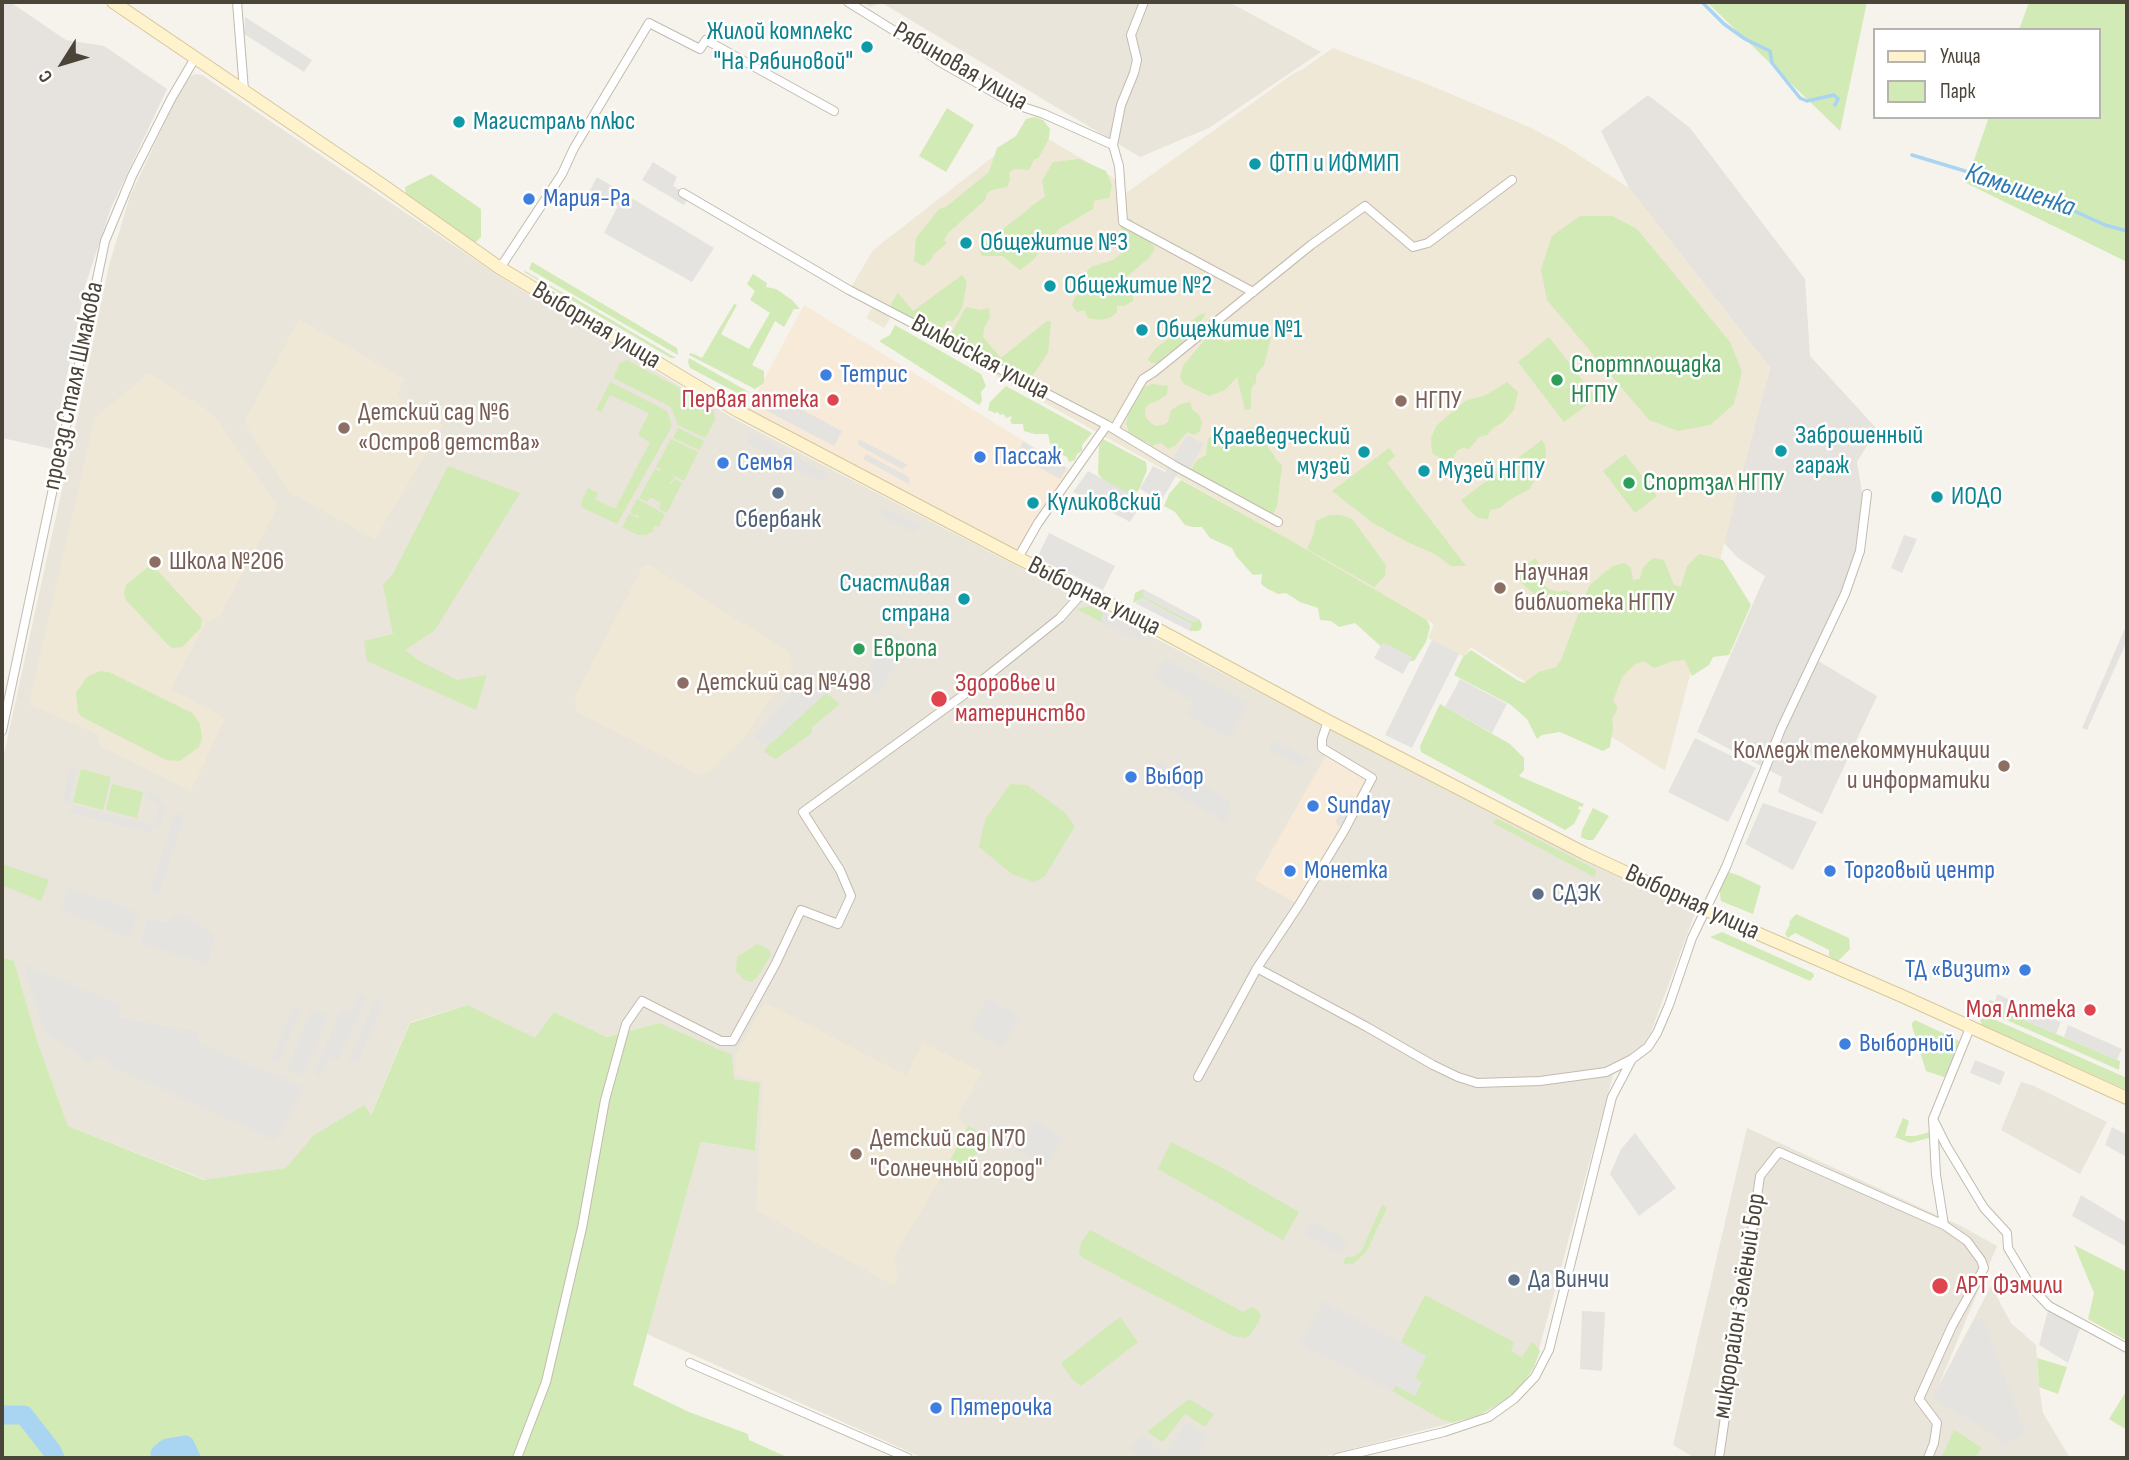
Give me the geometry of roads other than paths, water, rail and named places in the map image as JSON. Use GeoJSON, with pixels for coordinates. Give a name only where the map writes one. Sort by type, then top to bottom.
{"type":"FeatureCollection","features":[{"type":"Feature","properties":{"kind":"main road","name":"Выборная улица"},"geometry":{"type":"LineString","coordinates":[[113,2],[500,268],[738,411],[1584,853],[2127,1098]]}},
{"type":"Feature","properties":{"kind":"street"},"geometry":{"type":"LineString","coordinates":[[237,2],[244,90]]}},
{"type":"Feature","properties":{"kind":"street","name":"Рябиновая улица"},"geometry":{"type":"LineString","coordinates":[[848,2],[940,62],[1014,104],[1044,114],[1113,145]]}},
{"type":"Feature","properties":{"kind":"street"},"geometry":{"type":"LineString","coordinates":[[1144,2],[1132,35],[1137,60],[1134,74],[1121,105],[1113,145],[1119,166],[1123,222],[1252,292]]}},
{"type":"Feature","properties":{"kind":"street"},"geometry":{"type":"LineString","coordinates":[[500,268],[562,174],[574,148],[649,23],[700,49],[706,40],[834,111]]}},
{"type":"Feature","properties":{"kind":"street","name":"проезд Сталя Шмакова"},"geometry":{"type":"LineString","coordinates":[[2,732],[105,241],[132,176],[195,58]]}},
{"type":"Feature","properties":{"kind":"street"},"geometry":{"type":"LineString","coordinates":[[1018,558],[1038,523],[1143,379],[1311,245],[1365,206],[1413,247],[1428,243],[1512,180]]}},
{"type":"Feature","properties":{"kind":"street","name":"Вилюйская улица"},"geometry":{"type":"LineString","coordinates":[[683,193],[849,290],[1110,427],[1278,522]]}},
{"type":"Feature","properties":{"kind":"street"},"geometry":{"type":"LineString","coordinates":[[1257,968],[1433,1065],[1477,1083],[1540,1082],[1606,1072],[1632,1059],[1648,1047],[1669,1005],[1692,938],[1726,867],[1781,729],[1845,594],[1860,551],[1867,494]]}},
{"type":"Feature","properties":{"kind":"street"},"geometry":{"type":"LineString","coordinates":[[517,1458],[546,1381],[582,1228],[605,1100],[626,1024],[642,1001],[721,1041],[733,1041],[775,965],[801,910],[838,924],[851,895],[840,870],[803,812],[965,694],[1060,618],[1084,591]]}},
{"type":"Feature","properties":{"kind":"street"},"geometry":{"type":"LineString","coordinates":[[1198,1077],[1257,968],[1299,905],[1372,778],[1322,748],[1328,721]]}},
{"type":"Feature","properties":{"kind":"street"},"geometry":{"type":"LineString","coordinates":[[1944,1225],[1936,1175],[1933,1119],[1970,1028]]}},
{"type":"Feature","properties":{"kind":"street"},"geometry":{"type":"LineString","coordinates":[[1338,1458],[1444,1432],[1489,1417],[1514,1399],[1535,1377],[1549,1350],[1612,1097],[1632,1059]]}},
{"type":"Feature","properties":{"kind":"street"},"geometry":{"type":"LineString","coordinates":[[1933,1119],[1984,1208],[2007,1233],[2008,1248],[2032,1288],[2049,1306],[2127,1348]]}},
{"type":"Feature","properties":{"kind":"street","name":"микрорайон Зелёный Бор"},"geometry":{"type":"LineString","coordinates":[[1719,1458],[1760,1176],[1779,1152],[1944,1225],[1976,1251],[1983,1268],[1952,1326],[1919,1399],[1937,1423],[1928,1458]]}},
{"type":"Feature","properties":{"kind":"street"},"geometry":{"type":"LineString","coordinates":[[690,1363],[908,1458]]}},
{"type":"Feature","properties":{"kind":"waterway","name":"Камышенка"},"geometry":{"type":"LineString","coordinates":[[1702,2],[1724,24],[1745,39],[1770,51],[1772,63],[1800,98],[1807,101],[1834,95],[1838,99],[1835,105]]}},
{"type":"Feature","properties":{"kind":"waterway","name":"Камышенка"},"geometry":{"type":"LineString","coordinates":[[1912,155],[2028,190],[2105,225],[2127,231]]}},
{"type":"Feature","properties":{"kind":"waterway"},"geometry":{"type":"LineString","coordinates":[[2,1415],[24,1415],[55,1458]]}},
{"type":"Feature","properties":{"kind":"waterway"},"geometry":{"type":"LineString","coordinates":[[161,1458],[160,1454],[167,1448],[185,1445],[191,1458]]}},
{"type":"Feature","properties":{"kind":"place","name":"Жилой комплекс \"На Рябиновой\""},"geometry":{"type":"Point","coordinates":[867,47]}},
{"type":"Feature","properties":{"kind":"place","name":"Магистраль плюс"},"geometry":{"type":"Point","coordinates":[459,122]}},
{"type":"Feature","properties":{"kind":"place","name":"ФТП и ИФМИП"},"geometry":{"type":"Point","coordinates":[1255,164]}},
{"type":"Feature","properties":{"kind":"place","name":"Мария-Ра"},"geometry":{"type":"Point","coordinates":[529,199]}},
{"type":"Feature","properties":{"kind":"place","name":"Общежитие №3"},"geometry":{"type":"Point","coordinates":[966,243]}},
{"type":"Feature","properties":{"kind":"place","name":"Общежитие №2"},"geometry":{"type":"Point","coordinates":[1050,286]}},
{"type":"Feature","properties":{"kind":"place","name":"Общежитие №1"},"geometry":{"type":"Point","coordinates":[1142,330]}},
{"type":"Feature","properties":{"kind":"place","name":"Тетрис"},"geometry":{"type":"Point","coordinates":[826,375]}},
{"type":"Feature","properties":{"kind":"place","name":"Спортплощадка НГПУ"},"geometry":{"type":"Point","coordinates":[1557,380]}},
{"type":"Feature","properties":{"kind":"place","name":"Первая аптека"},"geometry":{"type":"Point","coordinates":[833,400]}},
{"type":"Feature","properties":{"kind":"place","name":"НГПУ"},"geometry":{"type":"Point","coordinates":[1401,401]}},
{"type":"Feature","properties":{"kind":"place","name":"Детский сад №6 «Остров детства»"},"geometry":{"type":"Point","coordinates":[344,428]}},
{"type":"Feature","properties":{"kind":"place","name":"Заброшенный гараж"},"geometry":{"type":"Point","coordinates":[1781,451]}},
{"type":"Feature","properties":{"kind":"place","name":"Краеведческий музей"},"geometry":{"type":"Point","coordinates":[1364,452]}},
{"type":"Feature","properties":{"kind":"place","name":"Пассаж"},"geometry":{"type":"Point","coordinates":[980,457]}},
{"type":"Feature","properties":{"kind":"place","name":"Семья"},"geometry":{"type":"Point","coordinates":[723,463]}},
{"type":"Feature","properties":{"kind":"place","name":"Музей НГПУ"},"geometry":{"type":"Point","coordinates":[1424,471]}},
{"type":"Feature","properties":{"kind":"place","name":"Спортзал НГПУ"},"geometry":{"type":"Point","coordinates":[1629,483]}},
{"type":"Feature","properties":{"kind":"place","name":"Сбербанк"},"geometry":{"type":"Point","coordinates":[778,493]}},
{"type":"Feature","properties":{"kind":"place","name":"ИОДО"},"geometry":{"type":"Point","coordinates":[1937,497]}},
{"type":"Feature","properties":{"kind":"place","name":"Куликовский"},"geometry":{"type":"Point","coordinates":[1033,503]}},
{"type":"Feature","properties":{"kind":"place","name":"Школа №206"},"geometry":{"type":"Point","coordinates":[155,562]}},
{"type":"Feature","properties":{"kind":"place","name":"Научная библиотека НГПУ"},"geometry":{"type":"Point","coordinates":[1500,588]}},
{"type":"Feature","properties":{"kind":"place","name":"Счастливая страна"},"geometry":{"type":"Point","coordinates":[964,599]}},
{"type":"Feature","properties":{"kind":"place","name":"Европа"},"geometry":{"type":"Point","coordinates":[859,649]}},
{"type":"Feature","properties":{"kind":"place","name":"Детский сад №498"},"geometry":{"type":"Point","coordinates":[683,683]}},
{"type":"Feature","properties":{"kind":"place","name":"Здоровье и материнство"},"geometry":{"type":"Point","coordinates":[939,699]}},
{"type":"Feature","properties":{"kind":"place","name":"Колледж телекоммуникации и информатики"},"geometry":{"type":"Point","coordinates":[2004,766]}},
{"type":"Feature","properties":{"kind":"place","name":"Выбор"},"geometry":{"type":"Point","coordinates":[1131,777]}},
{"type":"Feature","properties":{"kind":"place","name":"Sunday"},"geometry":{"type":"Point","coordinates":[1313,806]}},
{"type":"Feature","properties":{"kind":"place","name":"Монетка"},"geometry":{"type":"Point","coordinates":[1290,871]}},
{"type":"Feature","properties":{"kind":"place","name":"Торговый центр"},"geometry":{"type":"Point","coordinates":[1830,871]}},
{"type":"Feature","properties":{"kind":"place","name":"СДЭК"},"geometry":{"type":"Point","coordinates":[1538,894]}},
{"type":"Feature","properties":{"kind":"place","name":"ТД «Визит»"},"geometry":{"type":"Point","coordinates":[2025,970]}},
{"type":"Feature","properties":{"kind":"place","name":"Моя Аптека"},"geometry":{"type":"Point","coordinates":[2090,1010]}},
{"type":"Feature","properties":{"kind":"place","name":"Выборный"},"geometry":{"type":"Point","coordinates":[1845,1044]}},
{"type":"Feature","properties":{"kind":"place","name":"Детский сад N70 \"Солнечный город\""},"geometry":{"type":"Point","coordinates":[856,1154]}},
{"type":"Feature","properties":{"kind":"place","name":"Да Винчи"},"geometry":{"type":"Point","coordinates":[1514,1280]}},
{"type":"Feature","properties":{"kind":"place","name":"АРТ Фэмили"},"geometry":{"type":"Point","coordinates":[1940,1286]}},
{"type":"Feature","properties":{"kind":"place","name":"Пятерочка"},"geometry":{"type":"Point","coordinates":[936,1408]}}]}
